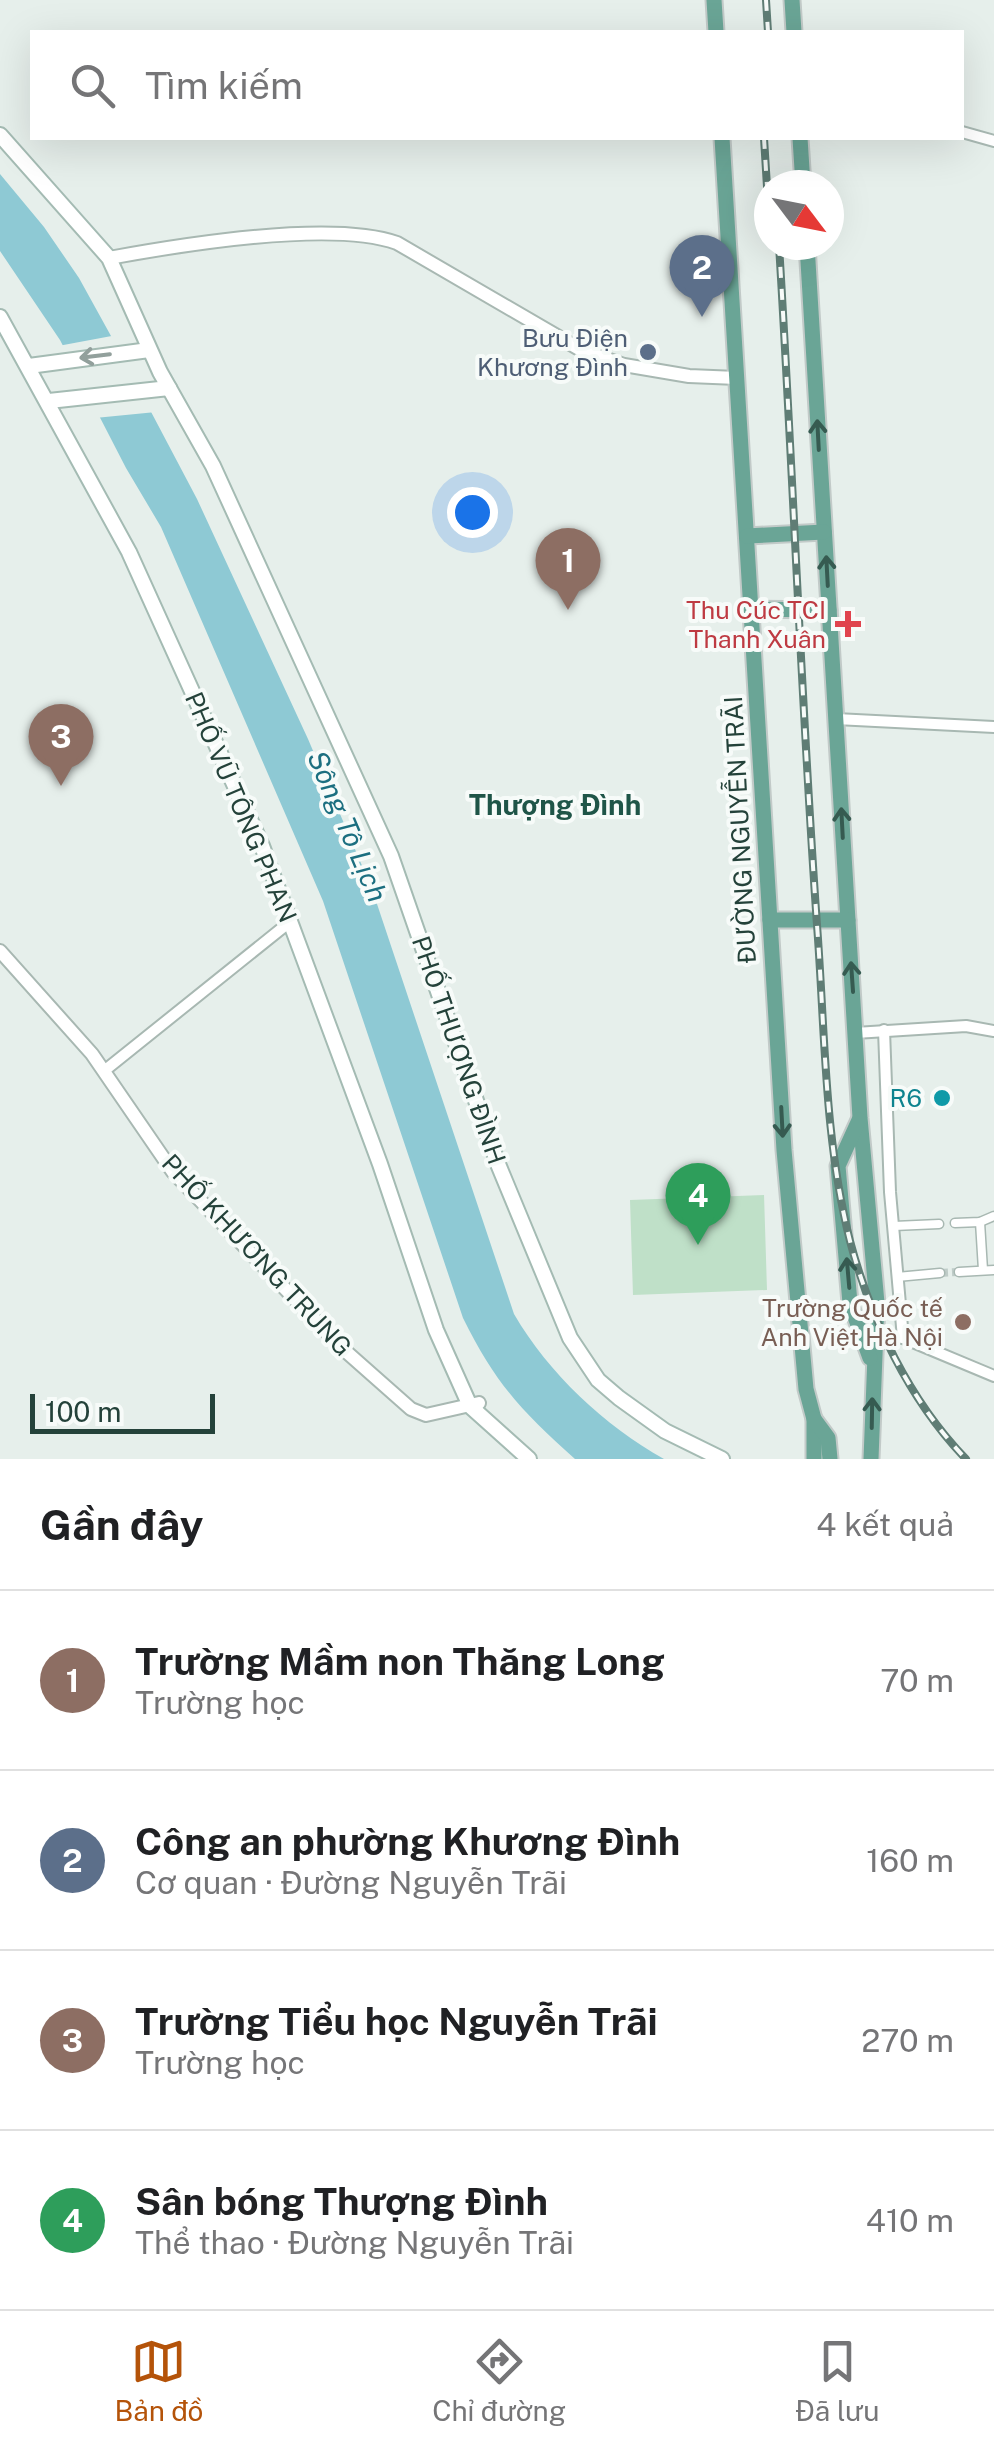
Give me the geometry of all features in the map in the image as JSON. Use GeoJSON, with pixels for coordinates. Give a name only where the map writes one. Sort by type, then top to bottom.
{"type":"FeatureCollection","features":[{"type":"Feature","properties":{"kind":"main road"},"geometry":{"type":"LineString","coordinates":[[714,0],[716,30]]}},
{"type":"Feature","properties":{"kind":"main road"},"geometry":{"type":"LineString","coordinates":[[792,0],[794,30]]}},
{"type":"Feature","properties":{"kind":"main road","name":"PHỐ THƯỢNG ĐÌNH"},"geometry":{"type":"LineString","coordinates":[[0,135],[109,258],[141,350],[169,388],[218,476],[392,856],[498,1164],[570,1338],[598,1380],[619,1398],[665,1431],[722,1459]]}},
{"type":"Feature","properties":{"kind":"main road","name":"ĐƯỜNG NGUYỄN TRÃI"},"geometry":{"type":"LineString","coordinates":[[722,140],[770,920],[797,1300],[806,1390],[814,1419],[814,1459]]}},
{"type":"Feature","properties":{"kind":"main road"},"geometry":{"type":"LineString","coordinates":[[800,140],[802,170]]}},
{"type":"Feature","properties":{"kind":"main road"},"geometry":{"type":"LineString","coordinates":[[808,260],[860,1118],[877,1303],[872,1459]]}},
{"type":"Feature","properties":{"kind":"main road","name":"PHỐ VŨ TÔNG PHAN"},"geometry":{"type":"LineString","coordinates":[[0,317],[129,552],[262,846],[433,1318],[442,1325],[474,1404]]}},
{"type":"Feature","properties":{"kind":"main road"},"geometry":{"type":"LineString","coordinates":[[29,366],[141,350]]}},
{"type":"Feature","properties":{"kind":"main road"},"geometry":{"type":"LineString","coordinates":[[48,401],[169,388]]}},
{"type":"Feature","properties":{"kind":"main road"},"geometry":{"type":"LineString","coordinates":[[746,536],[824,532]]}},
{"type":"Feature","properties":{"kind":"main road"},"geometry":{"type":"LineString","coordinates":[[751,609],[829,610]]}},
{"type":"Feature","properties":{"kind":"main road"},"geometry":{"type":"LineString","coordinates":[[770,920],[848,920]]}},
{"type":"Feature","properties":{"kind":"main road"},"geometry":{"type":"LineString","coordinates":[[860,1118],[838,1166],[850,1304],[873,1366]]}},
{"type":"Feature","properties":{"kind":"main road"},"geometry":{"type":"LineString","coordinates":[[474,1404],[528,1459]]}},
{"type":"Feature","properties":{"kind":"main road"},"geometry":{"type":"LineString","coordinates":[[474,1404],[536,1459]]}},
{"type":"Feature","properties":{"kind":"main road"},"geometry":{"type":"LineString","coordinates":[[814,1419],[828,1438],[830,1459]]}},
{"type":"Feature","properties":{"kind":"street"},"geometry":{"type":"LineString","coordinates":[[964,133],[994,142]]}},
{"type":"Feature","properties":{"kind":"street"},"geometry":{"type":"LineString","coordinates":[[109,258],[280,236],[372,234],[397,243],[580,350],[624,365],[689,376],[737,378]]}},
{"type":"Feature","properties":{"kind":"street"},"geometry":{"type":"LineString","coordinates":[[836,719],[994,727]]}},
{"type":"Feature","properties":{"kind":"street"},"geometry":{"type":"LineString","coordinates":[[104,1071],[290,921]]}},
{"type":"Feature","properties":{"kind":"street","name":"PHỐ KHƯƠNG TRUNG"},"geometry":{"type":"LineString","coordinates":[[0,950],[104,1071],[174,1172],[330,1336],[411,1410],[426,1415],[474,1404]]}},
{"type":"Feature","properties":{"kind":"street"},"geometry":{"type":"LineString","coordinates":[[855,1033],[966,1026],[994,1031]]}},
{"type":"Feature","properties":{"kind":"street"},"geometry":{"type":"LineString","coordinates":[[884,1030],[890,1192],[903,1338]]}},
{"type":"Feature","properties":{"kind":"street"},"geometry":{"type":"LineString","coordinates":[[866,1193],[890,1192]]}},
{"type":"Feature","properties":{"kind":"street"},"geometry":{"type":"LineString","coordinates":[[955,1223],[980,1222],[994,1216]]}},
{"type":"Feature","properties":{"kind":"street"},"geometry":{"type":"LineString","coordinates":[[980,1222],[984,1270]]}},
{"type":"Feature","properties":{"kind":"street"},"geometry":{"type":"LineString","coordinates":[[894,1226],[939,1224]]}},
{"type":"Feature","properties":{"kind":"street"},"geometry":{"type":"LineString","coordinates":[[959,1272],[994,1270]]}},
{"type":"Feature","properties":{"kind":"street"},"geometry":{"type":"LineString","coordinates":[[897,1276],[940,1273]]}},
{"type":"Feature","properties":{"kind":"street"},"geometry":{"type":"LineString","coordinates":[[873,1366],[884,1335],[903,1338],[994,1376]]}},
{"type":"Feature","properties":{"kind":"green space"},"geometry":{"type":"Polygon","coordinates":[[[764,1195],[767,1290],[633,1295],[630,1200],[764,1195]]]}},
{"type":"Feature","properties":{"kind":"water"},"geometry":{"type":"Polygon","coordinates":[[[0,174],[79,278],[111,336],[197,499],[308,739],[372,889],[514,1314],[544,1357],[580,1396],[620,1430],[664,1459],[575,1459],[511,1395],[463,1318],[323,901],[161,527],[60,340],[0,251],[0,174]]]}},
{"type":"Feature","properties":{"kind":"pier"},"geometry":{"type":"Polygon","coordinates":[[[117,335],[156,412],[95,418],[58,346],[117,335]]]}},
{"type":"Feature","properties":{"kind":"tunnel"},"geometry":{"type":"LineString","coordinates":[[940,1273],[959,1272]]}},
{"type":"Feature","properties":{"kind":"railway"},"geometry":{"type":"LineString","coordinates":[[766,0],[768,30]]}},
{"type":"Feature","properties":{"kind":"railway"},"geometry":{"type":"LineString","coordinates":[[764,140],[766,170]]}},
{"type":"Feature","properties":{"kind":"railway"},"geometry":{"type":"LineString","coordinates":[[780,260],[811,840],[827,1084],[841,1202],[859,1271],[894,1358],[927,1411],[966,1459]]}},
{"type":"Feature","properties":{"kind":"place","name":"Công an phường Khương Đình"},"geometry":{"type":"Point","coordinates":[702,317]}},
{"type":"Feature","properties":{"kind":"place","name":"Bưu Điện Khương Đình"},"geometry":{"type":"Point","coordinates":[648,352]}},
{"type":"Feature","properties":{"kind":"place","name":"Trường Mầm non Thăng Long"},"geometry":{"type":"Point","coordinates":[568,610]}},
{"type":"Feature","properties":{"kind":"place","name":"Thu Cúc TCI Thanh Xuân"},"geometry":{"type":"Point","coordinates":[848,624]}},
{"type":"Feature","properties":{"kind":"place","name":"Trường Tiểu học Nguyễn Trãi"},"geometry":{"type":"Point","coordinates":[61,786]}},
{"type":"Feature","properties":{"kind":"place","name":"R6"},"geometry":{"type":"Point","coordinates":[942,1098]}},
{"type":"Feature","properties":{"kind":"place","name":"Sân bóng Thượng Đình"},"geometry":{"type":"Point","coordinates":[698,1245]}},
{"type":"Feature","properties":{"kind":"place","name":"Trường Quốc tế Anh Việt Hà Nội"},"geometry":{"type":"Point","coordinates":[963,1322]}},
{"type":"Feature","properties":{"kind":"district","name":"Thượng Đình"},"geometry":{"type":"Point","coordinates":[555,804]}},
{"type":"Feature","properties":{"kind":"water label","name":"Sông Tô Lịch"},"geometry":{"type":"Point","coordinates":[348,826]}}]}
